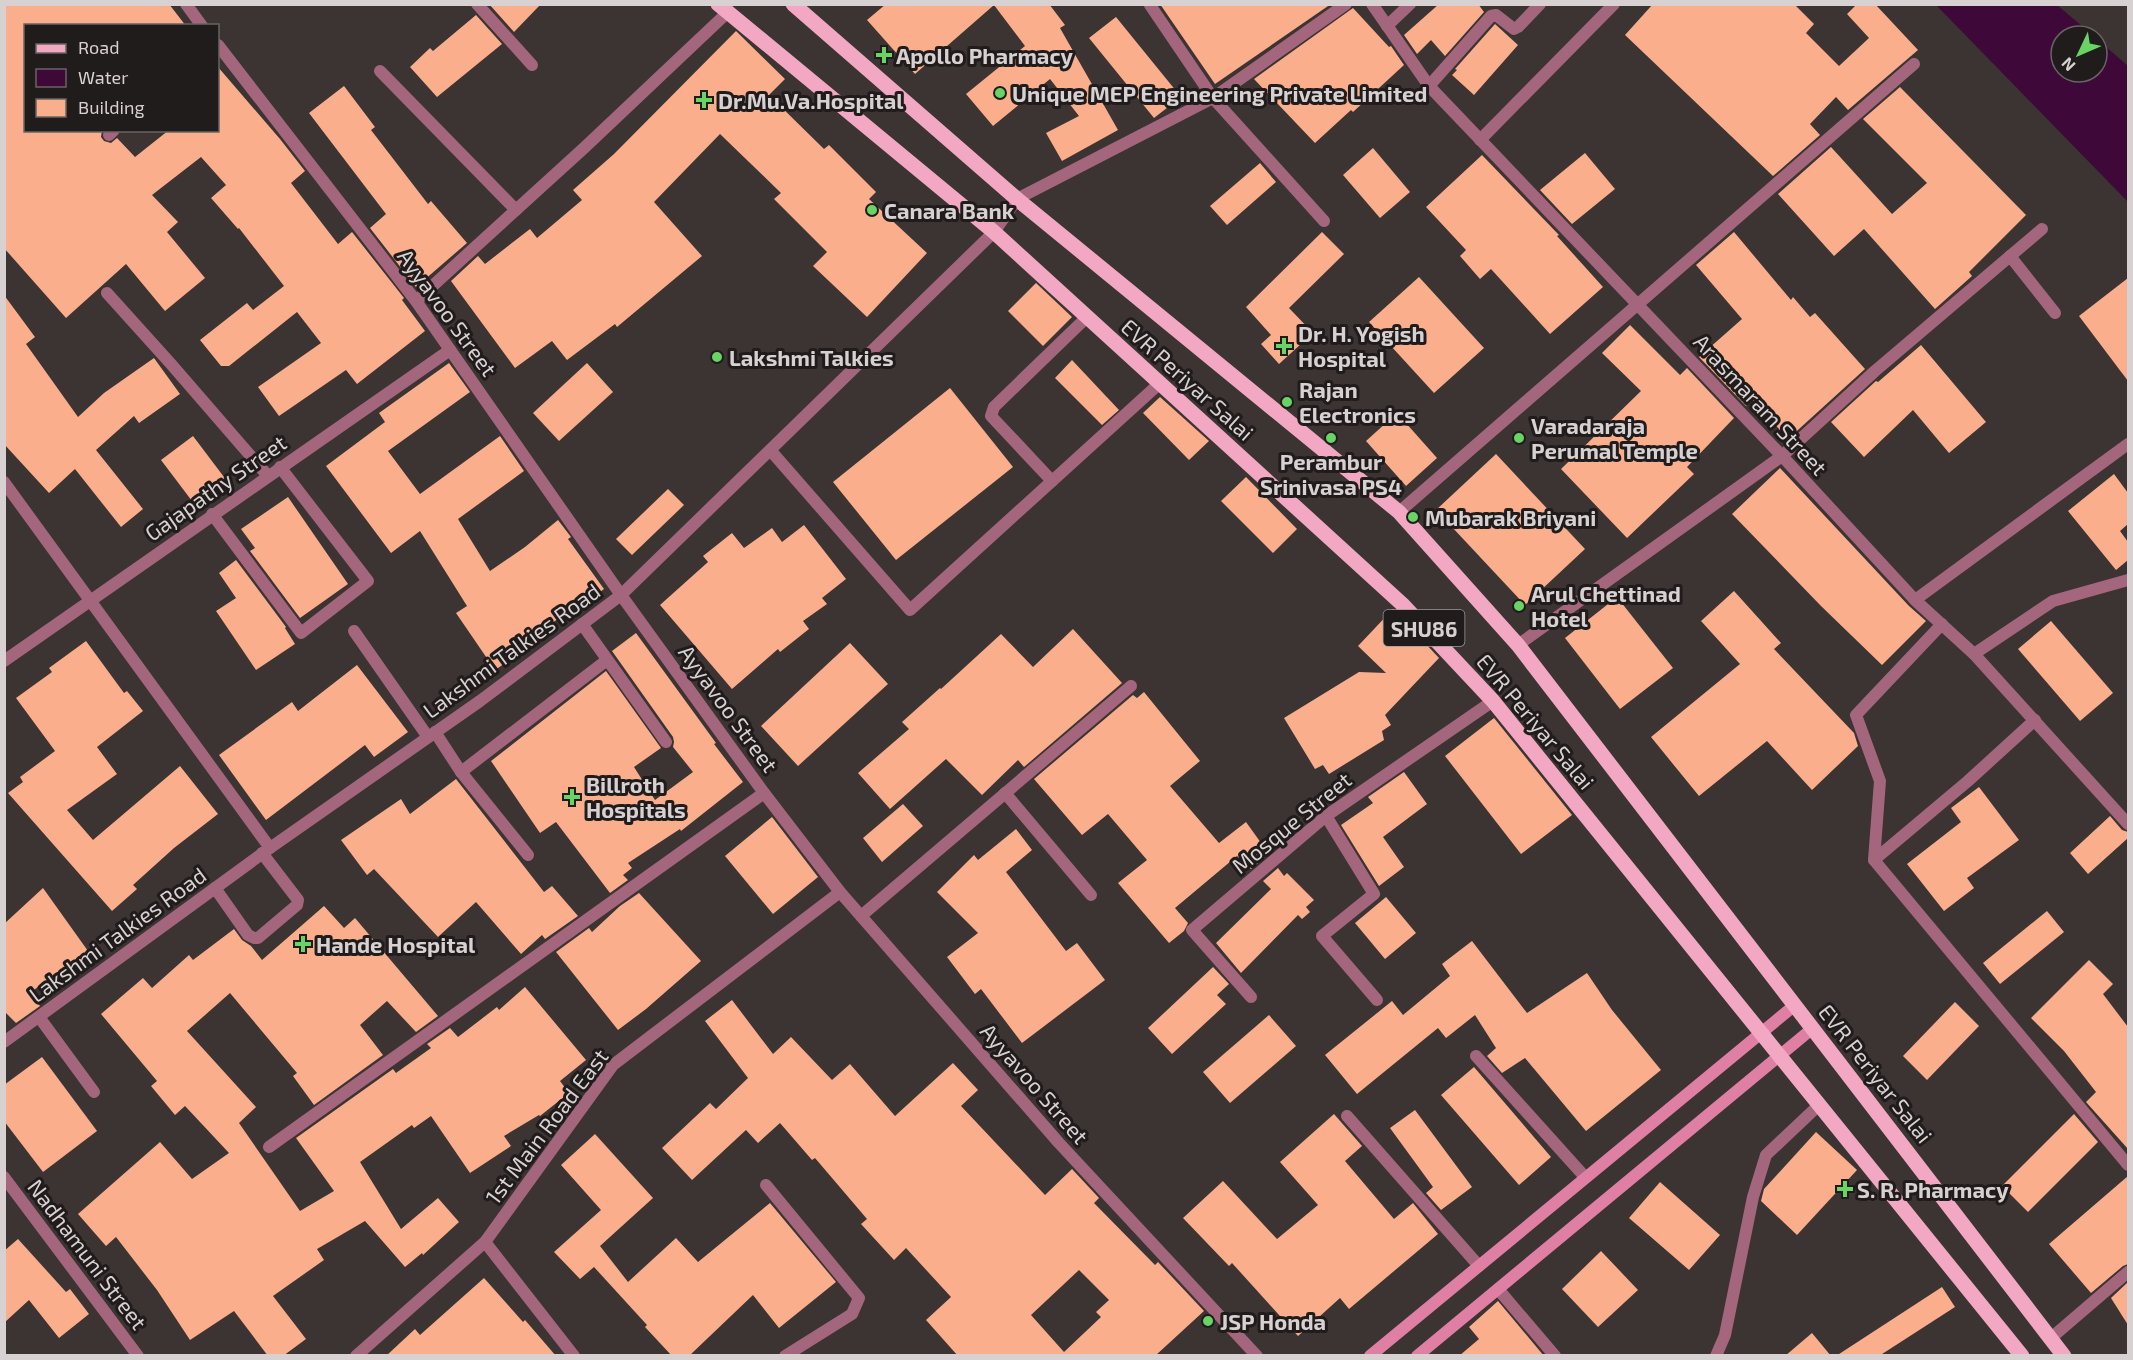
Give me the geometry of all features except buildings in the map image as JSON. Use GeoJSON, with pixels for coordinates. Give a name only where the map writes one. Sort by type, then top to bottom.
{"type":"FeatureCollection","features":[{"type":"Feature","properties":{"kind":"main road","name":"EVR Periyar Salai"},"geometry":{"type":"LineString","coordinates":[[793,4],[1017,200],[1399,512],[1518,645],[2064,1356]]}},
{"type":"Feature","properties":{"kind":"main road","name":"EVR Periyar Salai"},"geometry":{"type":"LineString","coordinates":[[723,8],[994,232],[1402,604],[1493,701],[2022,1356]]}},
{"type":"Feature","properties":{"kind":"street"},"geometry":{"type":"LineString","coordinates":[[186,4],[201,24]]}},
{"type":"Feature","properties":{"kind":"street"},"geometry":{"type":"LineString","coordinates":[[477,4],[532,65]]}},
{"type":"Feature","properties":{"kind":"street"},"geometry":{"type":"LineString","coordinates":[[1017,200],[1213,98],[1346,4]]}},
{"type":"Feature","properties":{"kind":"street","name":"Arasmaram Street"},"geometry":{"type":"LineString","coordinates":[[1372,4],[1429,86],[1782,456],[1915,600],[1974,654],[2128,824]]}},
{"type":"Feature","properties":{"kind":"street"},"geometry":{"type":"LineString","coordinates":[[1387,26],[1410,4]]}},
{"type":"Feature","properties":{"kind":"street"},"geometry":{"type":"LineString","coordinates":[[1429,86],[1491,15],[1496,15],[1514,29],[1540,4]]}},
{"type":"Feature","properties":{"kind":"street"},"geometry":{"type":"LineString","coordinates":[[1480,140],[1614,4]]}},
{"type":"Feature","properties":{"kind":"street"},"geometry":{"type":"LineString","coordinates":[[1150,5],[1213,98],[1324,221]]}},
{"type":"Feature","properties":{"kind":"street"},"geometry":{"type":"LineString","coordinates":[[416,301],[516,210],[723,8]]}},
{"type":"Feature","properties":{"kind":"street","name":"Ayyavoo Street"},"geometry":{"type":"LineString","coordinates":[[219,46],[416,301],[621,595],[764,794],[840,892],[1059,1143],[1257,1356]]}},
{"type":"Feature","properties":{"kind":"street"},"geometry":{"type":"LineString","coordinates":[[1399,512],[1914,64]]}},
{"type":"Feature","properties":{"kind":"street"},"geometry":{"type":"LineString","coordinates":[[380,72],[516,210]]}},
{"type":"Feature","properties":{"kind":"street","name":"Lakshmi Talkies Road"},"geometry":{"type":"LineString","coordinates":[[4,1042],[266,850],[480,701],[621,595],[994,232],[1017,200]]}},
{"type":"Feature","properties":{"kind":"street"},"geometry":{"type":"LineString","coordinates":[[1518,645],[1782,456],[1875,371],[2042,229]]}},
{"type":"Feature","properties":{"kind":"street"},"geometry":{"type":"LineString","coordinates":[[2010,256],[2055,313]]}},
{"type":"Feature","properties":{"kind":"street"},"geometry":{"type":"LineString","coordinates":[[107,293],[179,372],[267,476]]}},
{"type":"Feature","properties":{"kind":"street"},"geometry":{"type":"LineString","coordinates":[[1052,482],[991,416],[994,407],[1087,317]]}},
{"type":"Feature","properties":{"kind":"street","name":"Gajapathy Street"},"geometry":{"type":"LineString","coordinates":[[4,661],[450,350]]}},
{"type":"Feature","properties":{"kind":"street"},"geometry":{"type":"LineString","coordinates":[[771,451],[910,610],[1160,383]]}},
{"type":"Feature","properties":{"kind":"street"},"geometry":{"type":"LineString","coordinates":[[1915,600],[2128,444]]}},
{"type":"Feature","properties":{"kind":"street"},"geometry":{"type":"LineString","coordinates":[[212,514],[301,633],[368,581],[280,467]]}},
{"type":"Feature","properties":{"kind":"street"},"geometry":{"type":"LineString","coordinates":[[4,482],[266,850],[298,900],[297,905],[258,938],[254,938],[248,935],[215,888]]}},
{"type":"Feature","properties":{"kind":"street"},"geometry":{"type":"LineString","coordinates":[[1974,654],[2054,601],[2128,580]]}},
{"type":"Feature","properties":{"kind":"street"},"geometry":{"type":"LineString","coordinates":[[582,624],[666,742]]}},
{"type":"Feature","properties":{"kind":"street"},"geometry":{"type":"LineString","coordinates":[[1942,624],[1856,715],[1880,781],[1874,860],[2128,1165]]}},
{"type":"Feature","properties":{"kind":"street"},"geometry":{"type":"LineString","coordinates":[[354,631],[432,735],[528,855]]}},
{"type":"Feature","properties":{"kind":"street"},"geometry":{"type":"LineString","coordinates":[[461,772],[607,660]]}},
{"type":"Feature","properties":{"kind":"street"},"geometry":{"type":"LineString","coordinates":[[861,916],[1131,686]]}},
{"type":"Feature","properties":{"kind":"street","name":"Mosque Street"},"geometry":{"type":"LineString","coordinates":[[1251,997],[1192,930],[1326,816],[1493,701]]}},
{"type":"Feature","properties":{"kind":"street"},"geometry":{"type":"LineString","coordinates":[[1874,860],[1968,781],[2035,720]]}},
{"type":"Feature","properties":{"kind":"street"},"geometry":{"type":"LineString","coordinates":[[1005,793],[1091,895]]}},
{"type":"Feature","properties":{"kind":"street"},"geometry":{"type":"LineString","coordinates":[[269,1147],[764,794]]}},
{"type":"Feature","properties":{"kind":"street"},"geometry":{"type":"LineString","coordinates":[[1326,816],[1374,894],[1322,936],[1377,1000]]}},
{"type":"Feature","properties":{"kind":"street","name":"1st Main Road East"},"geometry":{"type":"LineString","coordinates":[[356,1356],[485,1242],[613,1065],[840,892]]}},
{"type":"Feature","properties":{"kind":"street"},"geometry":{"type":"LineString","coordinates":[[1370,1356],[1795,1005]]}},
{"type":"Feature","properties":{"kind":"street"},"geometry":{"type":"LineString","coordinates":[[39,1017],[94,1092]]}},
{"type":"Feature","properties":{"kind":"street"},"geometry":{"type":"LineString","coordinates":[[1417,1356],[1813,1028]]}},
{"type":"Feature","properties":{"kind":"street"},"geometry":{"type":"LineString","coordinates":[[1476,1056],[1585,1178]]}},
{"type":"Feature","properties":{"kind":"street"},"geometry":{"type":"LineString","coordinates":[[1716,1356],[1725,1335],[1753,1197],[1766,1155],[1819,1106]]}},
{"type":"Feature","properties":{"kind":"street"},"geometry":{"type":"LineString","coordinates":[[1347,1116],[1479,1266]]}},
{"type":"Feature","properties":{"kind":"street","name":"Nadhamuni Street"},"geometry":{"type":"LineString","coordinates":[[4,1177],[138,1356]]}},
{"type":"Feature","properties":{"kind":"street"},"geometry":{"type":"LineString","coordinates":[[766,1185],[859,1298],[852,1314],[784,1356]]}},
{"type":"Feature","properties":{"kind":"street"},"geometry":{"type":"LineString","coordinates":[[485,1242],[574,1356]]}},
{"type":"Feature","properties":{"kind":"street"},"geometry":{"type":"LineString","coordinates":[[2051,1338],[2128,1272]]}},
{"type":"Feature","properties":{"kind":"street"},"geometry":{"type":"LineString","coordinates":[[1498,1288],[1555,1356]]}},
{"type":"Feature","properties":{"kind":"water"},"geometry":{"type":"Polygon","coordinates":[[[1936,5],[2057,5],[2080,24],[2049,24],[2049,84],[2109,84],[2109,49],[2128,66],[2128,202],[1936,5]]]}},
{"type":"Feature","properties":{"kind":"place","name":"Apollo Pharmacy"},"geometry":{"type":"Point","coordinates":[884,55]}},
{"type":"Feature","properties":{"kind":"place","name":"Unique MEP Engineering Private Limited"},"geometry":{"type":"Point","coordinates":[1000,93]}},
{"type":"Feature","properties":{"kind":"place","name":"Dr.Mu.Va.Hospital"},"geometry":{"type":"Point","coordinates":[704,100]}},
{"type":"Feature","properties":{"kind":"place","name":"Canara Bank"},"geometry":{"type":"Point","coordinates":[872,210]}},
{"type":"Feature","properties":{"kind":"place","name":"Dr. H. Yogish Hospital"},"geometry":{"type":"Point","coordinates":[1284,346]}},
{"type":"Feature","properties":{"kind":"place","name":"Lakshmi Talkies"},"geometry":{"type":"Point","coordinates":[717,357]}},
{"type":"Feature","properties":{"kind":"place","name":"Rajan Electronics"},"geometry":{"type":"Point","coordinates":[1287,402]}},
{"type":"Feature","properties":{"kind":"place","name":"Perambur Srinivasa PS4"},"geometry":{"type":"Point","coordinates":[1331,438]}},
{"type":"Feature","properties":{"kind":"place","name":"Varadaraja Perumal Temple"},"geometry":{"type":"Point","coordinates":[1519,438]}},
{"type":"Feature","properties":{"kind":"place","name":"Mubarak Briyani"},"geometry":{"type":"Point","coordinates":[1413,517]}},
{"type":"Feature","properties":{"kind":"place","name":"Arul Chettinad Hotel"},"geometry":{"type":"Point","coordinates":[1519,606]}},
{"type":"Feature","properties":{"kind":"place","name":"Billroth Hospitals"},"geometry":{"type":"Point","coordinates":[572,797]}},
{"type":"Feature","properties":{"kind":"place","name":"Hande Hospital"},"geometry":{"type":"Point","coordinates":[303,944]}},
{"type":"Feature","properties":{"kind":"place","name":"S. R. Pharmacy"},"geometry":{"type":"Point","coordinates":[1845,1189]}},
{"type":"Feature","properties":{"kind":"place","name":"JSP Honda"},"geometry":{"type":"Point","coordinates":[1208,1321]}}]}
